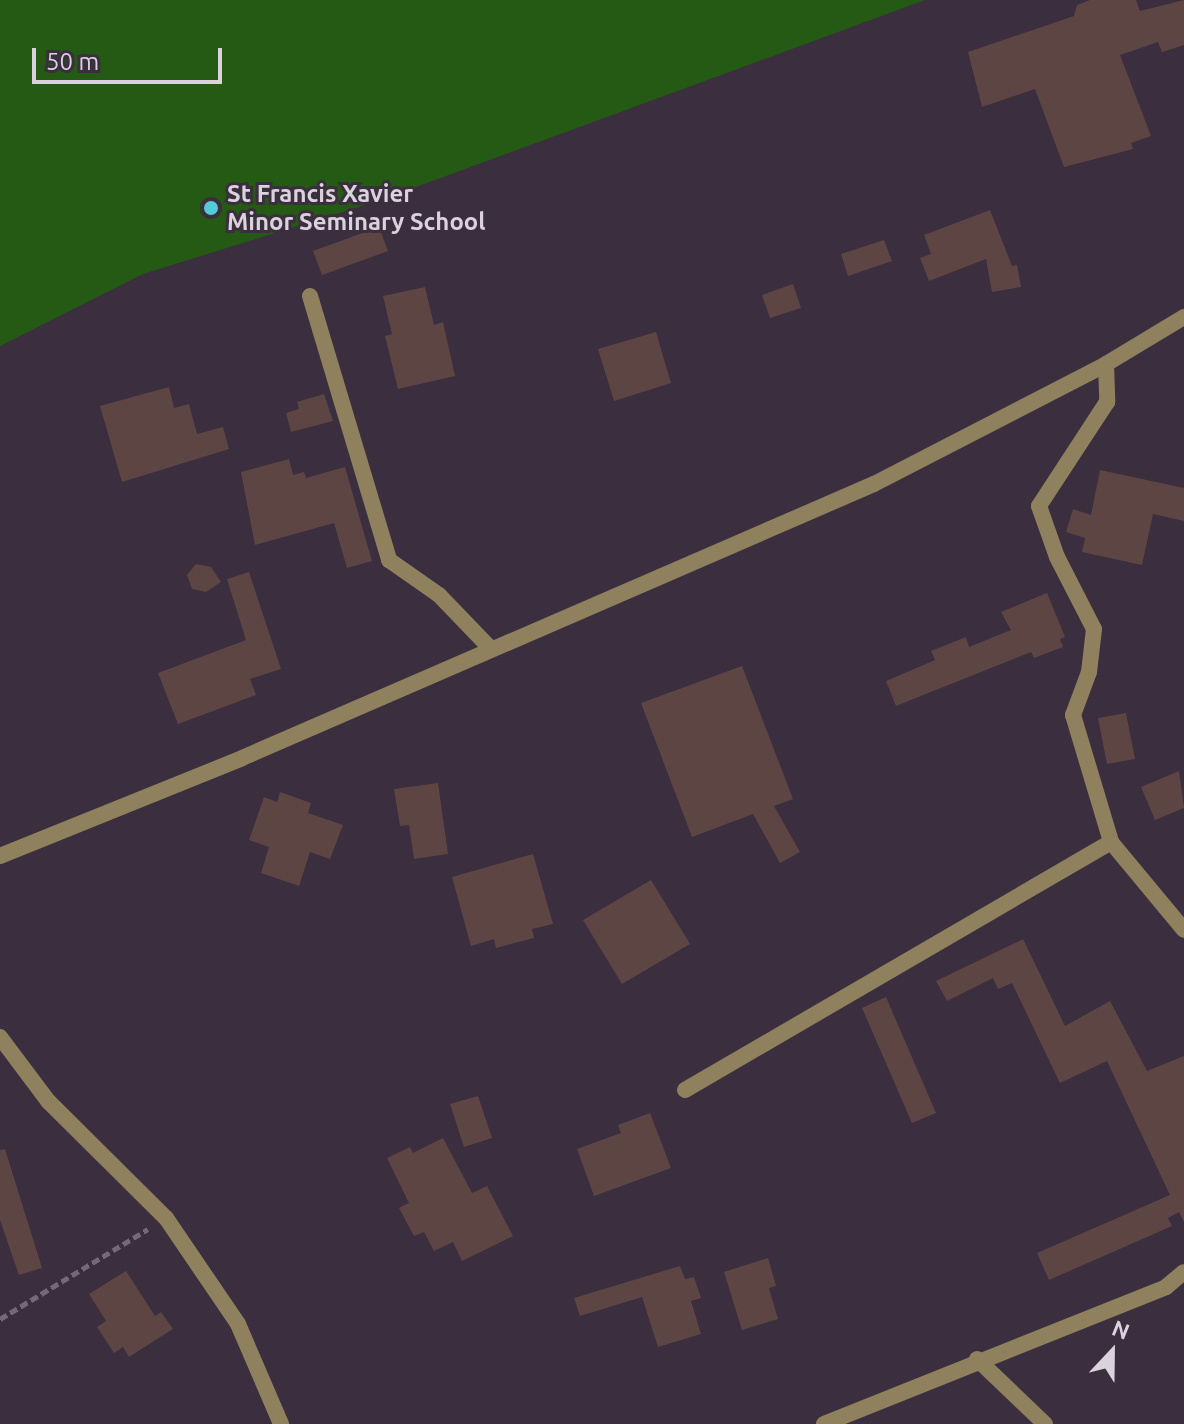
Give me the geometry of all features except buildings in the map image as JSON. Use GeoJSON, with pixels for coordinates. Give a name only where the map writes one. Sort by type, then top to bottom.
{"type":"FeatureCollection","features":[{"type":"Feature","properties":{"kind":"street"},"geometry":{"type":"LineString","coordinates":[[310,296],[389,560],[439,595],[490,648]]}},
{"type":"Feature","properties":{"kind":"street"},"geometry":{"type":"LineString","coordinates":[[0,856],[242,758],[874,484],[1106,364],[1184,317]]}},
{"type":"Feature","properties":{"kind":"street"},"geometry":{"type":"LineString","coordinates":[[1106,364],[1107,402],[1039,506],[1057,557],[1094,629],[1089,672],[1073,715],[1111,842],[1184,930]]}},
{"type":"Feature","properties":{"kind":"street"},"geometry":{"type":"LineString","coordinates":[[685,1090],[1111,842]]}},
{"type":"Feature","properties":{"kind":"street"},"geometry":{"type":"LineString","coordinates":[[0,1037],[48,1101],[166,1218],[238,1324],[281,1424]]}},
{"type":"Feature","properties":{"kind":"street"},"geometry":{"type":"LineString","coordinates":[[824,1424],[977,1359],[1166,1287],[1184,1272]]}},
{"type":"Feature","properties":{"kind":"street"},"geometry":{"type":"LineString","coordinates":[[977,1359],[1045,1424]]}},
{"type":"Feature","properties":{"kind":"path"},"geometry":{"type":"LineString","coordinates":[[0,1319],[166,1218]]}},
{"type":"Feature","properties":{"kind":"green space","name":"St Francis Xavier Minor Seminary School"},"geometry":{"type":"Polygon","coordinates":[[[0,0],[925,0],[378,201],[143,274],[0,346],[0,0]]]}},
{"type":"Feature","properties":{"kind":"place","name":"St Francis Xavier Minor Seminary School"},"geometry":{"type":"Point","coordinates":[211,208]}}]}
